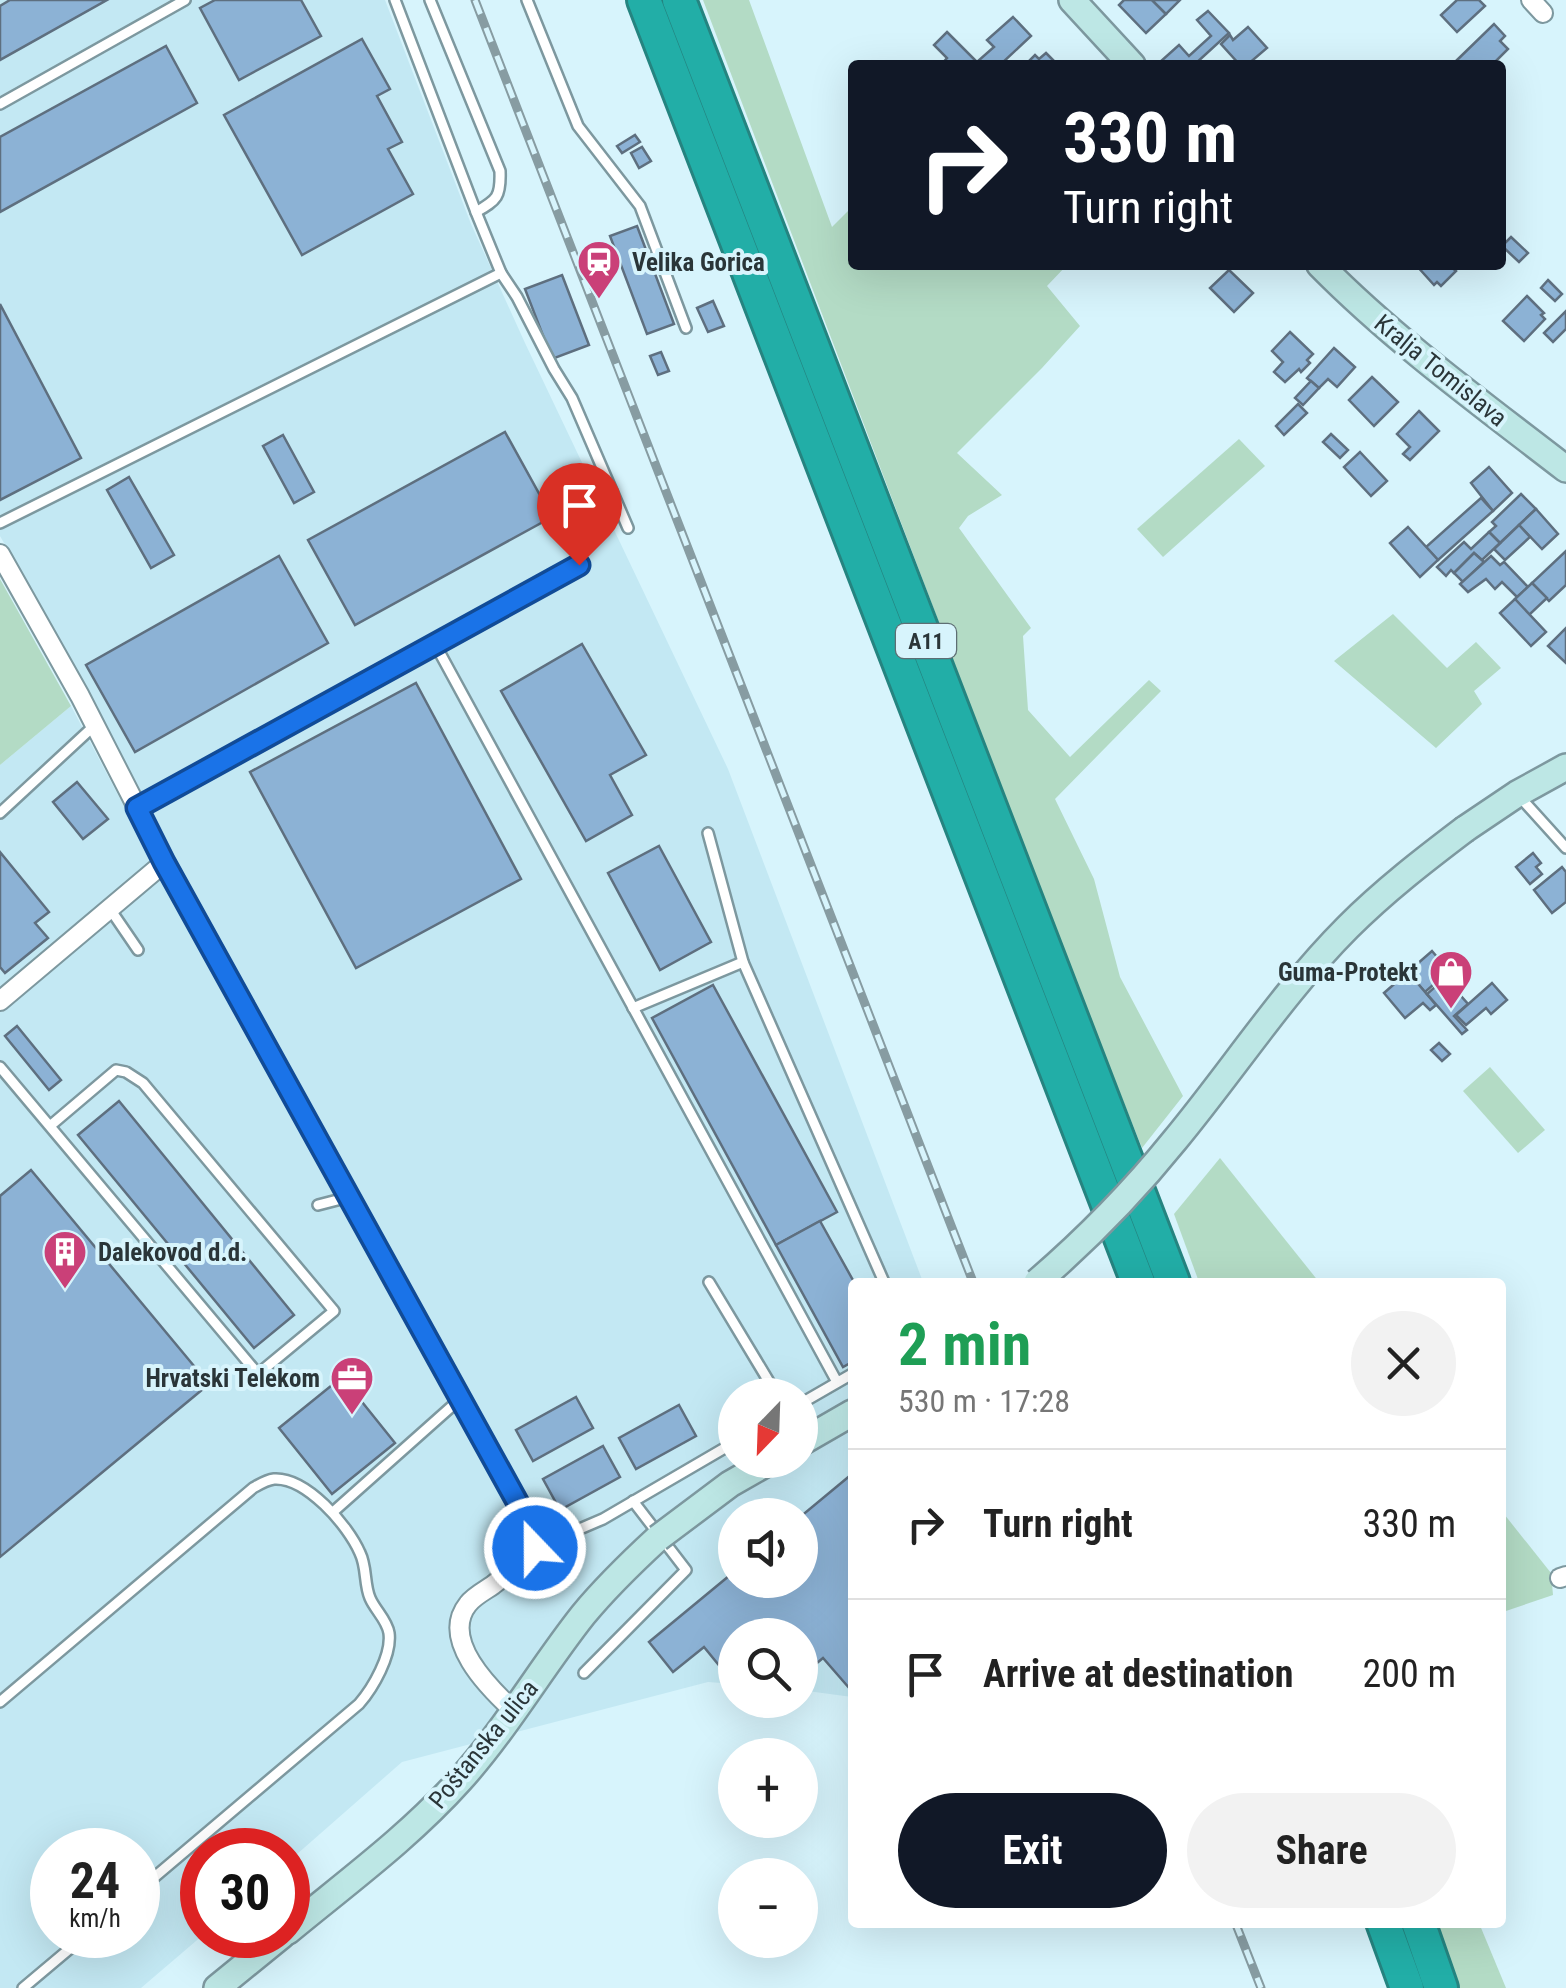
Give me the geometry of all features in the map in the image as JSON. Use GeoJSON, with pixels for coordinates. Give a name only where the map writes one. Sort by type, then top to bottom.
{"type":"FeatureCollection","features":[{"type":"Feature","properties":{"kind":"highway","name":"A11"},"geometry":{"type":"LineString","coordinates":[[644,0],[1136,1278]]}},
{"type":"Feature","properties":{"kind":"highway","name":"A11"},"geometry":{"type":"LineString","coordinates":[[679,0],[1171,1278]]}},
{"type":"Feature","properties":{"kind":"highway"},"geometry":{"type":"LineString","coordinates":[[1385,1928],[1406,1988]]}},
{"type":"Feature","properties":{"kind":"highway"},"geometry":{"type":"LineString","coordinates":[[1420,1928],[1441,1988]]}},
{"type":"Feature","properties":{"kind":"main road"},"geometry":{"type":"LineString","coordinates":[[1072,0],[1127,60]]}},
{"type":"Feature","properties":{"kind":"main road","name":"Kralja Tomislava"},"geometry":{"type":"LineString","coordinates":[[1325,270],[1438,370],[1566,469]]}},
{"type":"Feature","properties":{"kind":"main road"},"geometry":{"type":"LineString","coordinates":[[1041,1278],[1144,1177],[1284,999],[1346,928],[1465,829],[1566,767]]}},
{"type":"Feature","properties":{"kind":"main road"},"geometry":{"type":"LineString","coordinates":[[818,1433],[848,1415]]}},
{"type":"Feature","properties":{"kind":"main road","name":"Poštanska ulica"},"geometry":{"type":"LineString","coordinates":[[310,1913],[389,1849],[460,1780],[585,1613],[619,1575],[658,1538],[740,1478]]}},
{"type":"Feature","properties":{"kind":"main road","name":"Poštanska ulica"},"geometry":{"type":"LineString","coordinates":[[217,1988],[254,1958]]}},
{"type":"Feature","properties":{"kind":"street"},"geometry":{"type":"LineString","coordinates":[[0,554],[95,724],[164,862],[530,1525],[535,1548],[468,1604],[460,1622],[462,1644],[474,1667],[513,1710]]}},
{"type":"Feature","properties":{"kind":"street"},"geometry":{"type":"LineString","coordinates":[[0,1001],[164,862]]}},
{"type":"Feature","properties":{"kind":"lane"},"geometry":{"type":"LineString","coordinates":[[0,104],[185,0]]}},
{"type":"Feature","properties":{"kind":"lane"},"geometry":{"type":"LineString","coordinates":[[395,0],[502,274],[572,398],[628,528]]}},
{"type":"Feature","properties":{"kind":"lane"},"geometry":{"type":"LineString","coordinates":[[430,0],[500,171],[501,190],[493,202],[476,212]]}},
{"type":"Feature","properties":{"kind":"lane"},"geometry":{"type":"LineString","coordinates":[[527,0],[578,126],[640,206],[686,328]]}},
{"type":"Feature","properties":{"kind":"lane"},"geometry":{"type":"LineString","coordinates":[[0,524],[502,274]]}},
{"type":"Feature","properties":{"kind":"lane"},"geometry":{"type":"LineString","coordinates":[[137,808],[579,565]]}},
{"type":"Feature","properties":{"kind":"lane"},"geometry":{"type":"LineString","coordinates":[[435,644],[837,1382]]}},
{"type":"Feature","properties":{"kind":"lane"},"geometry":{"type":"LineString","coordinates":[[0,814],[95,724]]}},
{"type":"Feature","properties":{"kind":"lane"},"geometry":{"type":"LineString","coordinates":[[1517,794],[1566,848]]}},
{"type":"Feature","properties":{"kind":"lane"},"geometry":{"type":"LineString","coordinates":[[708,833],[743,962],[882,1278]]}},
{"type":"Feature","properties":{"kind":"lane"},"geometry":{"type":"LineString","coordinates":[[110,909],[138,950]]}},
{"type":"Feature","properties":{"kind":"lane"},"geometry":{"type":"LineString","coordinates":[[633,1008],[743,962]]}},
{"type":"Feature","properties":{"kind":"lane"},"geometry":{"type":"LineString","coordinates":[[2,1073],[258,1374],[334,1311],[143,1083],[116,1070],[50,1126]]}},
{"type":"Feature","properties":{"kind":"lane"},"geometry":{"type":"LineString","coordinates":[[318,1205],[349,1196]]}},
{"type":"Feature","properties":{"kind":"lane"},"geometry":{"type":"LineString","coordinates":[[709,1282],[768,1378]]}},
{"type":"Feature","properties":{"kind":"lane"},"geometry":{"type":"LineString","coordinates":[[818,1393],[848,1376]]}},
{"type":"Feature","properties":{"kind":"lane"},"geometry":{"type":"LineString","coordinates":[[333,1512],[460,1399]]}},
{"type":"Feature","properties":{"kind":"lane"},"geometry":{"type":"LineString","coordinates":[[535,1548],[604,1519],[718,1452]]}},
{"type":"Feature","properties":{"kind":"lane"},"geometry":{"type":"LineString","coordinates":[[0,1702],[252,1488],[270,1479],[287,1480],[333,1512],[359,1550],[370,1598],[389,1631],[388,1645],[370,1690],[359,1704],[160,1872]]}},
{"type":"Feature","properties":{"kind":"lane"},"geometry":{"type":"LineString","coordinates":[[584,1673],[686,1570],[633,1501]]}},
{"type":"Feature","properties":{"kind":"lane"},"geometry":{"type":"LineString","coordinates":[[23,1988],[59,1958]]}},
{"type":"Feature","properties":{"kind":"shaded area"},"geometry":{"type":"Polygon","coordinates":[[[0,0],[385,0],[471,224],[728,769],[921,1278],[848,1278],[848,1696],[818,1692],[818,1618],[718,1618],[718,1683],[708,1682],[402,1762],[310,1843],[310,1828],[180,1828],[180,1955],[141,1988],[0,1988],[0,765],[71,706],[152,859],[171,850],[82,679],[0,536],[0,0]]]}},
{"type":"Feature","properties":{"kind":"green space"},"geometry":{"type":"Polygon","coordinates":[[[703,0],[749,0],[832,227],[848,211],[848,270],[1062,270],[1047,286],[1080,326],[957,453],[1002,495],[968,516],[959,528],[1031,628],[1023,636],[1028,710],[1070,757],[1149,680],[1161,691],[1055,799],[1094,879],[1120,977],[1183,1096],[1142,1148],[1068,963],[703,0]]]}},
{"type":"Feature","properties":{"kind":"green space"},"geometry":{"type":"Polygon","coordinates":[[[1239,439],[1265,466],[1163,557],[1137,529],[1239,439]]]}},
{"type":"Feature","properties":{"kind":"green space"},"geometry":{"type":"Polygon","coordinates":[[[0,579],[71,706],[0,765],[0,579]]]}},
{"type":"Feature","properties":{"kind":"green space"},"geometry":{"type":"Polygon","coordinates":[[[1393,614],[1447,668],[1476,642],[1501,668],[1474,691],[1482,704],[1436,748],[1334,661],[1393,614]]]}},
{"type":"Feature","properties":{"kind":"green space"},"geometry":{"type":"Polygon","coordinates":[[[1490,1067],[1545,1130],[1518,1153],[1463,1091],[1490,1067]]]}},
{"type":"Feature","properties":{"kind":"green space"},"geometry":{"type":"Polygon","coordinates":[[[1220,1158],[1316,1278],[1198,1278],[1174,1214],[1220,1158]]]}},
{"type":"Feature","properties":{"kind":"green space"},"geometry":{"type":"Polygon","coordinates":[[[1506,1517],[1551,1573],[1553,1595],[1506,1611],[1506,1517]]]}},
{"type":"Feature","properties":{"kind":"green space"},"geometry":{"type":"Polygon","coordinates":[[[1435,1928],[1481,1928],[1506,1988],[1457,1988],[1435,1928]]]}},
{"type":"Feature","properties":{"kind":"building"},"geometry":{"type":"Polygon","coordinates":[[[10,0],[107,0],[0,60],[0,6],[10,0]]]}},
{"type":"Feature","properties":{"kind":"building"},"geometry":{"type":"Polygon","coordinates":[[[215,0],[301,0],[321,36],[239,80],[200,8],[215,0]]]}},
{"type":"Feature","properties":{"kind":"building"},"geometry":{"type":"Polygon","coordinates":[[[1124,0],[1152,0],[1166,14],[1146,33],[1119,5],[1124,0]]]}},
{"type":"Feature","properties":{"kind":"building"},"geometry":{"type":"Polygon","coordinates":[[[1152,0],[1180,0],[1166,14],[1152,0]]]}},
{"type":"Feature","properties":{"kind":"building"},"geometry":{"type":"Polygon","coordinates":[[[1457,0],[1479,0],[1485,6],[1457,32],[1441,15],[1457,0]]]}},
{"type":"Feature","properties":{"kind":"building"},"geometry":{"type":"Polygon","coordinates":[[[1208,11],[1229,33],[1199,60],[1162,60],[1179,45],[1189,56],[1211,36],[1197,20],[1208,11]]]}},
{"type":"Feature","properties":{"kind":"building"},"geometry":{"type":"Polygon","coordinates":[[[1013,17],[1031,36],[1005,60],[979,60],[994,47],[987,40],[1013,17]]]}},
{"type":"Feature","properties":{"kind":"building"},"geometry":{"type":"Polygon","coordinates":[[[1494,24],[1505,36],[1500,41],[1508,49],[1497,60],[1457,60],[1494,24]]]}},
{"type":"Feature","properties":{"kind":"building"},"geometry":{"type":"Polygon","coordinates":[[[1248,27],[1267,48],[1253,60],[1235,60],[1221,44],[1230,35],[1233,40],[1248,27]]]}},
{"type":"Feature","properties":{"kind":"building"},"geometry":{"type":"Polygon","coordinates":[[[947,32],[975,60],[945,60],[934,45],[947,32]]]}},
{"type":"Feature","properties":{"kind":"building"},"geometry":{"type":"Polygon","coordinates":[[[362,39],[390,89],[377,96],[402,142],[388,149],[413,194],[302,255],[224,115],[362,39]]]}},
{"type":"Feature","properties":{"kind":"building"},"geometry":{"type":"Polygon","coordinates":[[[166,46],[197,103],[0,212],[0,137],[166,46]]]}},
{"type":"Feature","properties":{"kind":"building"},"geometry":{"type":"Polygon","coordinates":[[[1046,53],[1053,60],[1030,60],[1035,55],[1039,59],[1046,53]]]}},
{"type":"Feature","properties":{"kind":"building"},"geometry":{"type":"Polygon","coordinates":[[[635,135],[640,142],[622,153],[617,146],[635,135]]]}},
{"type":"Feature","properties":{"kind":"building"},"geometry":{"type":"Polygon","coordinates":[[[642,147],[651,161],[639,168],[631,153],[642,147]]]}},
{"type":"Feature","properties":{"kind":"building"},"geometry":{"type":"Polygon","coordinates":[[[637,226],[674,324],[647,334],[610,236],[637,226]]]}},
{"type":"Feature","properties":{"kind":"building"},"geometry":{"type":"Polygon","coordinates":[[[1511,237],[1528,253],[1519,262],[1506,250],[1511,237]]]}},
{"type":"Feature","properties":{"kind":"building"},"geometry":{"type":"Polygon","coordinates":[[[1229,270],[1253,293],[1234,312],[1210,288],[1229,270]]]}},
{"type":"Feature","properties":{"kind":"building"},"geometry":{"type":"Polygon","coordinates":[[[1420,270],[1456,271],[1441,286],[1437,282],[1434,285],[1420,270]]]}},
{"type":"Feature","properties":{"kind":"building"},"geometry":{"type":"Polygon","coordinates":[[[562,275],[589,345],[552,359],[525,289],[562,275]]]}},
{"type":"Feature","properties":{"kind":"building"},"geometry":{"type":"Polygon","coordinates":[[[1548,280],[1562,294],[1555,301],[1541,288],[1548,280]]]}},
{"type":"Feature","properties":{"kind":"building"},"geometry":{"type":"Polygon","coordinates":[[[1527,296],[1545,319],[1524,341],[1503,321],[1527,296]]]}},
{"type":"Feature","properties":{"kind":"building"},"geometry":{"type":"Polygon","coordinates":[[[713,301],[724,326],[708,332],[697,308],[713,301]]]}},
{"type":"Feature","properties":{"kind":"building"},"geometry":{"type":"Polygon","coordinates":[[[0,304],[81,458],[0,500],[0,304]]]}},
{"type":"Feature","properties":{"kind":"building"},"geometry":{"type":"Polygon","coordinates":[[[1566,311],[1566,329],[1553,342],[1544,333],[1566,311]]]}},
{"type":"Feature","properties":{"kind":"building"},"geometry":{"type":"Polygon","coordinates":[[[1290,332],[1313,354],[1301,372],[1299,369],[1285,382],[1274,372],[1283,362],[1272,351],[1290,332]]]}},
{"type":"Feature","properties":{"kind":"building"},"geometry":{"type":"Polygon","coordinates":[[[1334,348],[1355,367],[1337,387],[1328,379],[1319,388],[1307,378],[1334,348]]]}},
{"type":"Feature","properties":{"kind":"building"},"geometry":{"type":"Polygon","coordinates":[[[661,352],[669,371],[658,375],[650,356],[661,352]]]}},
{"type":"Feature","properties":{"kind":"building"},"geometry":{"type":"Polygon","coordinates":[[[1372,377],[1398,402],[1374,426],[1349,400],[1372,377]]]}},
{"type":"Feature","properties":{"kind":"building"},"geometry":{"type":"Polygon","coordinates":[[[1311,381],[1319,388],[1303,405],[1295,398],[1311,381]]]}},
{"type":"Feature","properties":{"kind":"building"},"geometry":{"type":"Polygon","coordinates":[[[1298,404],[1307,413],[1284,435],[1276,426],[1298,404]]]}},
{"type":"Feature","properties":{"kind":"building"},"geometry":{"type":"Polygon","coordinates":[[[1419,411],[1439,431],[1410,460],[1403,454],[1410,447],[1397,434],[1419,411]]]}},
{"type":"Feature","properties":{"kind":"building"},"geometry":{"type":"Polygon","coordinates":[[[505,432],[552,517],[355,625],[308,540],[505,432]]]}},
{"type":"Feature","properties":{"kind":"building"},"geometry":{"type":"Polygon","coordinates":[[[1331,434],[1348,450],[1340,458],[1323,442],[1331,434]]]}},
{"type":"Feature","properties":{"kind":"building"},"geometry":{"type":"Polygon","coordinates":[[[283,435],[314,492],[294,503],[263,446],[283,435]]]}},
{"type":"Feature","properties":{"kind":"building"},"geometry":{"type":"Polygon","coordinates":[[[1360,452],[1387,481],[1371,496],[1344,467],[1360,452]]]}},
{"type":"Feature","properties":{"kind":"building"},"geometry":{"type":"Polygon","coordinates":[[[1489,467],[1512,493],[1493,511],[1471,483],[1489,467]]]}},
{"type":"Feature","properties":{"kind":"building"},"geometry":{"type":"Polygon","coordinates":[[[129,477],[174,555],[151,568],[107,490],[129,477]]]}},
{"type":"Feature","properties":{"kind":"building"},"geometry":{"type":"Polygon","coordinates":[[[1521,494],[1536,509],[1500,543],[1489,532],[1496,526],[1492,522],[1521,494]]]}},
{"type":"Feature","properties":{"kind":"building"},"geometry":{"type":"Polygon","coordinates":[[[1481,498],[1493,511],[1438,560],[1426,547],[1481,498]]]}},
{"type":"Feature","properties":{"kind":"building"},"geometry":{"type":"Polygon","coordinates":[[[1536,509],[1558,534],[1542,549],[1519,525],[1536,509]]]}},
{"type":"Feature","properties":{"kind":"building"},"geometry":{"type":"Polygon","coordinates":[[[1519,525],[1530,537],[1505,560],[1494,549],[1519,525]]]}},
{"type":"Feature","properties":{"kind":"building"},"geometry":{"type":"Polygon","coordinates":[[[1408,527],[1438,560],[1420,577],[1390,543],[1408,527]]]}},
{"type":"Feature","properties":{"kind":"building"},"geometry":{"type":"Polygon","coordinates":[[[1489,532],[1500,543],[1482,560],[1474,553],[1446,576],[1437,567],[1464,542],[1471,549],[1489,532]]]}},
{"type":"Feature","properties":{"kind":"building"},"geometry":{"type":"Polygon","coordinates":[[[1566,551],[1566,585],[1549,601],[1532,583],[1566,551]]]}},
{"type":"Feature","properties":{"kind":"building"},"geometry":{"type":"Polygon","coordinates":[[[1474,553],[1484,562],[1463,582],[1454,573],[1474,553]]]}},
{"type":"Feature","properties":{"kind":"building"},"geometry":{"type":"Polygon","coordinates":[[[279,556],[328,643],[135,752],[86,665],[279,556]]]}},
{"type":"Feature","properties":{"kind":"building"},"geometry":{"type":"Polygon","coordinates":[[[1491,556],[1500,565],[1504,562],[1528,587],[1517,597],[1502,582],[1495,589],[1486,579],[1468,592],[1460,584],[1491,556]]]}},
{"type":"Feature","properties":{"kind":"building"},"geometry":{"type":"Polygon","coordinates":[[[1532,583],[1547,598],[1529,615],[1515,599],[1532,583]]]}},
{"type":"Feature","properties":{"kind":"building"},"geometry":{"type":"Polygon","coordinates":[[[1515,599],[1546,632],[1531,646],[1500,613],[1515,599]]]}},
{"type":"Feature","properties":{"kind":"building"},"geometry":{"type":"Polygon","coordinates":[[[1566,628],[1566,663],[1548,646],[1566,628]]]}},
{"type":"Feature","properties":{"kind":"building"},"geometry":{"type":"Polygon","coordinates":[[[582,644],[646,755],[610,775],[632,815],[586,841],[501,691],[582,644]]]}},
{"type":"Feature","properties":{"kind":"building"},"geometry":{"type":"Polygon","coordinates":[[[416,683],[521,879],[356,968],[250,772],[416,683]]]}},
{"type":"Feature","properties":{"kind":"building"},"geometry":{"type":"Polygon","coordinates":[[[77,782],[108,819],[83,839],[53,802],[77,782]]]}},
{"type":"Feature","properties":{"kind":"building"},"geometry":{"type":"Polygon","coordinates":[[[659,846],[711,942],[660,970],[608,873],[659,846]]]}},
{"type":"Feature","properties":{"kind":"building"},"geometry":{"type":"Polygon","coordinates":[[[0,852],[49,912],[35,923],[48,938],[5,973],[0,967],[0,852]]]}},
{"type":"Feature","properties":{"kind":"building"},"geometry":{"type":"Polygon","coordinates":[[[1533,853],[1541,863],[1536,867],[1542,874],[1530,884],[1516,867],[1533,853]]]}},
{"type":"Feature","properties":{"kind":"building"},"geometry":{"type":"Polygon","coordinates":[[[1562,867],[1566,872],[1566,902],[1552,913],[1534,890],[1562,867]]]}},
{"type":"Feature","properties":{"kind":"building"},"geometry":{"type":"Polygon","coordinates":[[[1432,951],[1449,971],[1425,992],[1408,972],[1432,951]]]}},
{"type":"Feature","properties":{"kind":"building"},"geometry":{"type":"Polygon","coordinates":[[[1408,972],[1436,1005],[1430,1010],[1423,1003],[1405,1018],[1384,993],[1408,972]]]}},
{"type":"Feature","properties":{"kind":"building","name":"Guma-Protekt"},"geometry":{"type":"Polygon","coordinates":[[[1445,978],[1468,1004],[1454,1016],[1467,1030],[1462,1034],[1427,994],[1445,978]]]}},
{"type":"Feature","properties":{"kind":"building"},"geometry":{"type":"Polygon","coordinates":[[[1492,983],[1507,1000],[1491,1014],[1486,1008],[1466,1025],[1456,1015],[1492,983]]]}},
{"type":"Feature","properties":{"kind":"building"},"geometry":{"type":"Polygon","coordinates":[[[713,985],[837,1212],[776,1245],[652,1018],[713,985]]]}},
{"type":"Feature","properties":{"kind":"building"},"geometry":{"type":"Polygon","coordinates":[[[17,1026],[61,1080],[49,1090],[5,1036],[17,1026]]]}},
{"type":"Feature","properties":{"kind":"building"},"geometry":{"type":"Polygon","coordinates":[[[1439,1043],[1450,1054],[1442,1061],[1431,1050],[1439,1043]]]}},
{"type":"Feature","properties":{"kind":"building"},"geometry":{"type":"Polygon","coordinates":[[[119,1101],[294,1315],[254,1348],[78,1135],[119,1101]]]}},
{"type":"Feature","properties":{"kind":"building","name":"Dalekovod d.d."},"geometry":{"type":"Polygon","coordinates":[[[31,1170],[209,1384],[0,1557],[0,1196],[31,1170]]]}},
{"type":"Feature","properties":{"kind":"building"},"geometry":{"type":"Polygon","coordinates":[[[820,1221],[852,1278],[848,1278],[848,1364],[843,1367],[776,1245],[820,1221]]]}},
{"type":"Feature","properties":{"kind":"building"},"geometry":{"type":"Polygon","coordinates":[[[342,1377],[395,1443],[332,1494],[279,1428],[342,1377]]]}},
{"type":"Feature","properties":{"kind":"building"},"geometry":{"type":"Polygon","coordinates":[[[576,1397],[593,1428],[533,1461],[516,1430],[576,1397]]]}},
{"type":"Feature","properties":{"kind":"building"},"geometry":{"type":"Polygon","coordinates":[[[679,1405],[696,1436],[636,1469],[619,1438],[679,1405]]]}},
{"type":"Feature","properties":{"kind":"building"},"geometry":{"type":"Polygon","coordinates":[[[603,1446],[620,1477],[560,1510],[543,1479],[603,1446]]]}},
{"type":"Feature","properties":{"kind":"building"},"geometry":{"type":"Polygon","coordinates":[[[848,1477],[848,1687],[823,1658],[818,1662],[818,1618],[718,1618],[718,1664],[704,1647],[673,1672],[649,1642],[718,1585],[718,1598],[818,1598],[818,1502],[848,1477]]]}},
{"type":"Feature","properties":{"kind":"railway"},"geometry":{"type":"LineString","coordinates":[[475,0],[971,1278]]}},
{"type":"Feature","properties":{"kind":"railway"},"geometry":{"type":"LineString","coordinates":[[1237,1928],[1261,1988]]}},
{"type":"Feature","properties":{"kind":"place","name":"Velika Gorica"},"geometry":{"type":"Point","coordinates":[599,300]}},
{"type":"Feature","properties":{"kind":"place","name":"Guma-Protekt"},"geometry":{"type":"Point","coordinates":[1451,1010]}},
{"type":"Feature","properties":{"kind":"place","name":"Dalekovod d.d."},"geometry":{"type":"Point","coordinates":[65,1290]}},
{"type":"Feature","properties":{"kind":"place","name":"Hrvatski Telekom"},"geometry":{"type":"Point","coordinates":[352,1416]}},
{"type":"Feature","properties":{"kind":"route"},"geometry":{"type":"LineString","coordinates":[[535,1548],[530,1525],[137,808],[579,565]]}}]}
